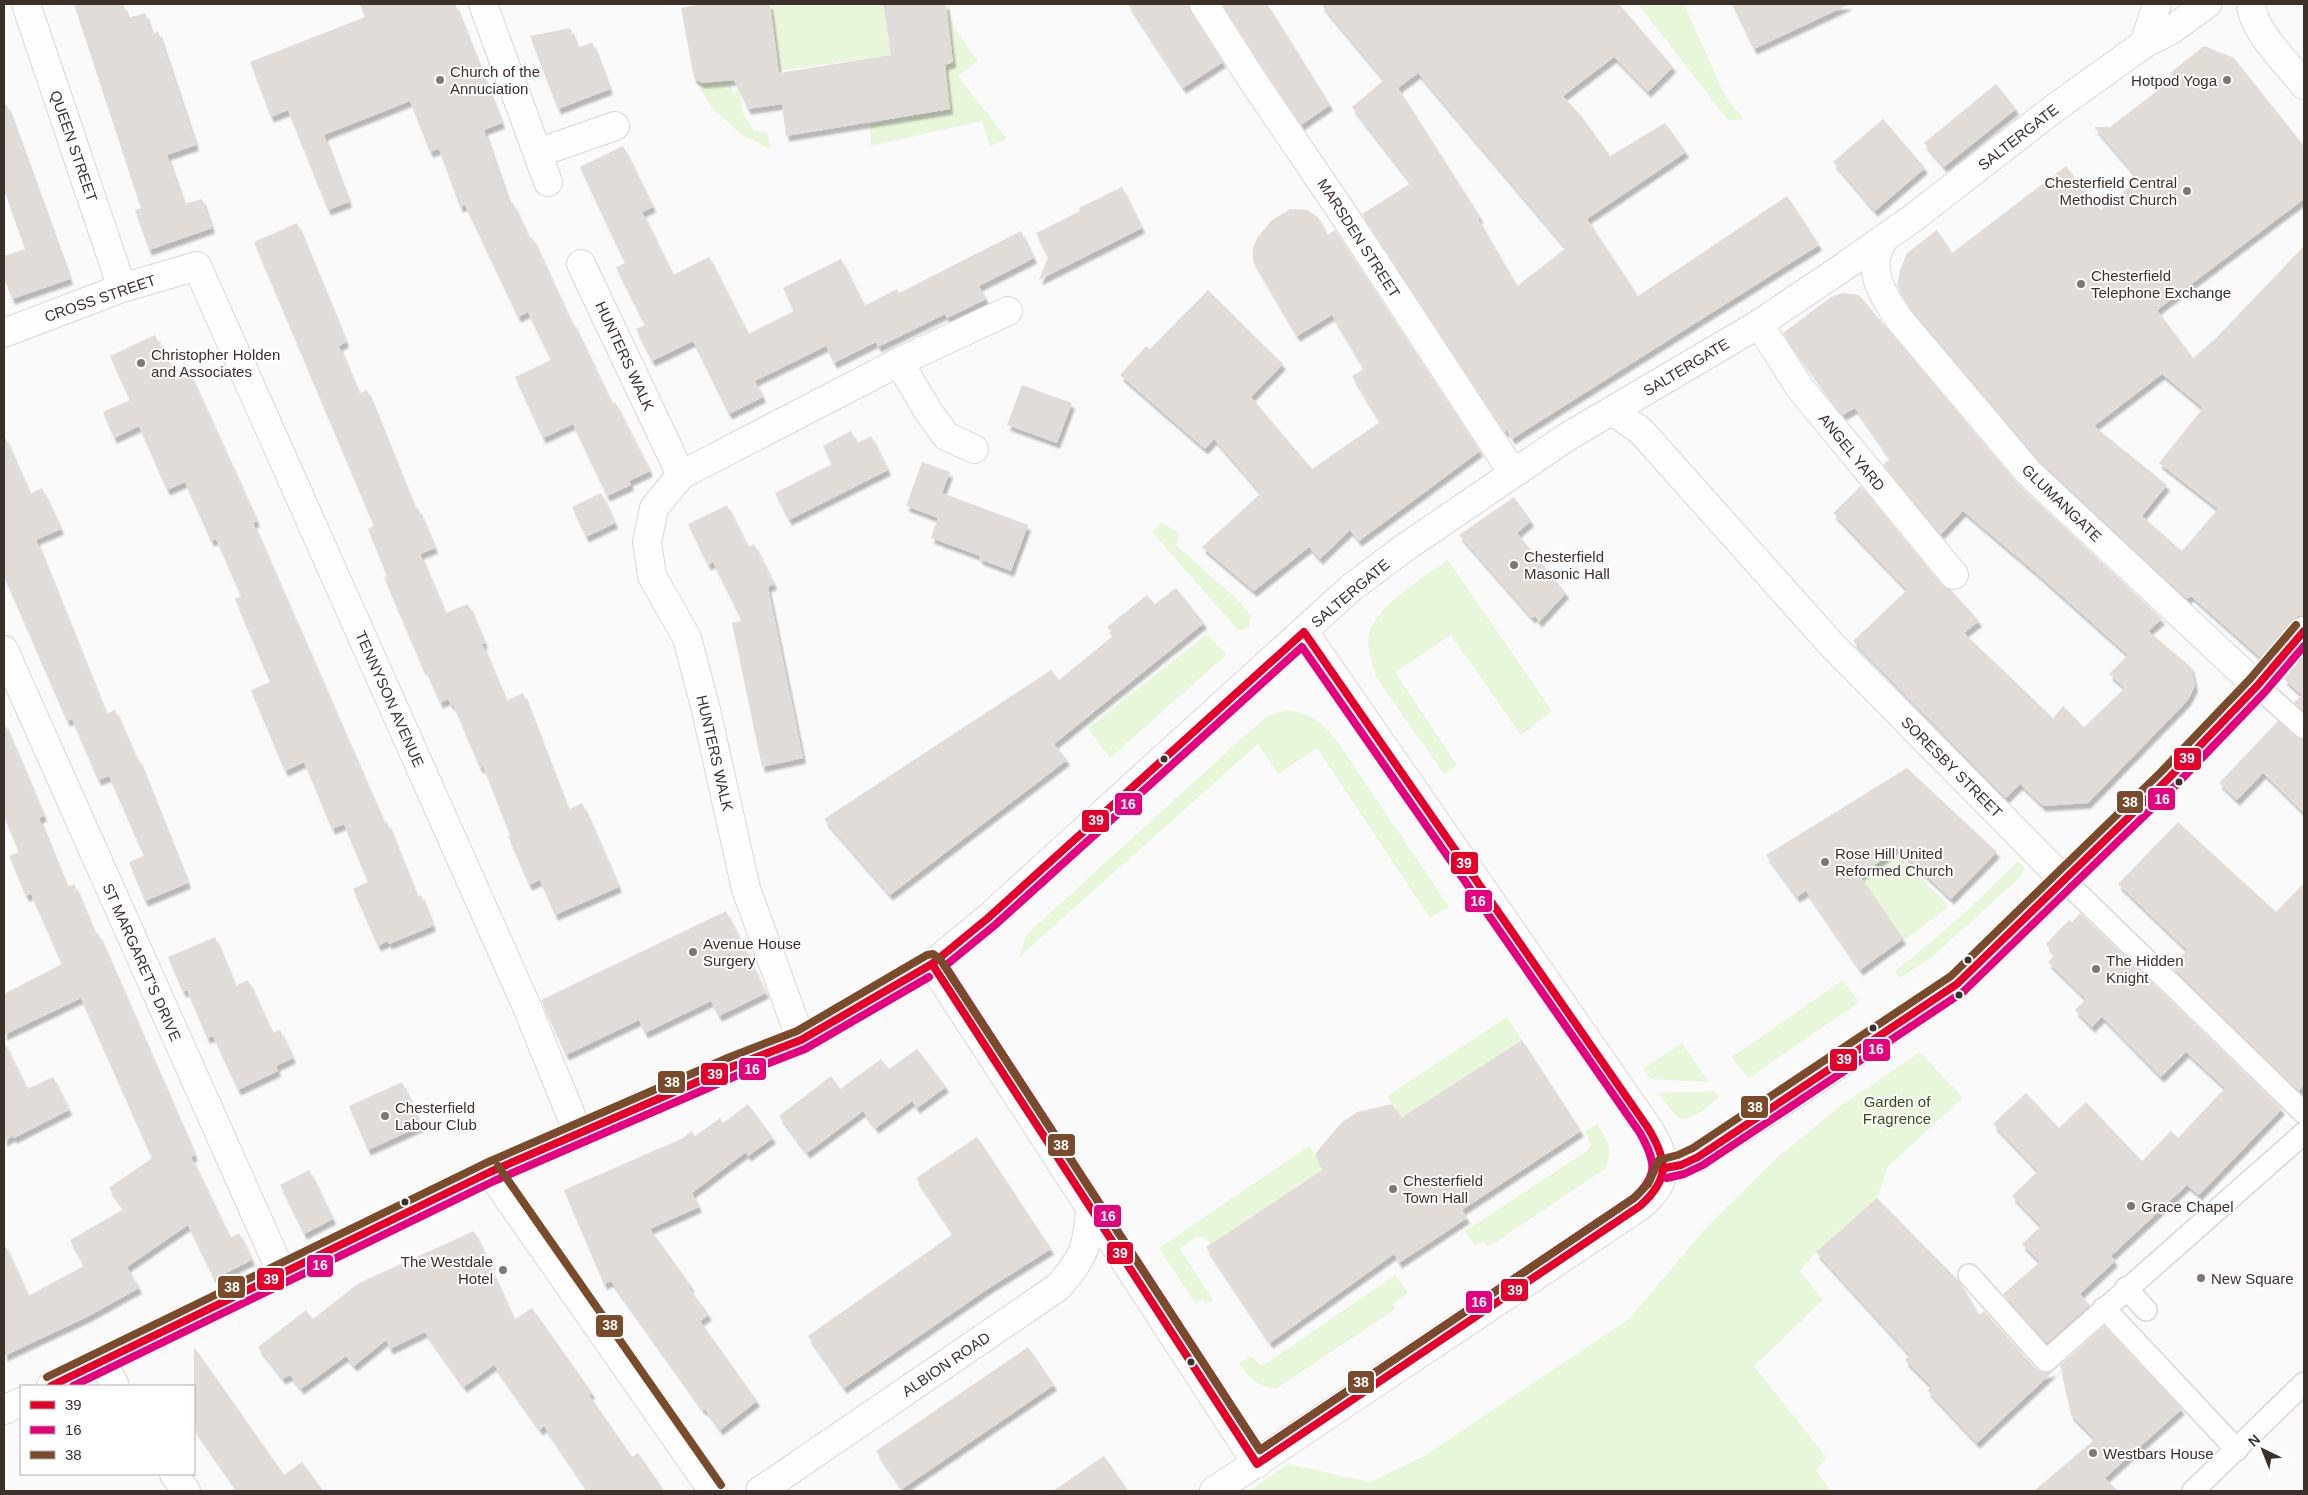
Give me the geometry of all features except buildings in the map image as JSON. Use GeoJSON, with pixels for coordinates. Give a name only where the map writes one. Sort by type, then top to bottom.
{"type":"FeatureCollection","features":[{"type":"Feature","properties":{"kind":"street","name":"QUEEN STREET"},"geometry":{"type":"LineString","coordinates":[[26,4],[122,288]]}},
{"type":"Feature","properties":{"kind":"street"},"geometry":{"type":"LineString","coordinates":[[483,4],[548,182]]}},
{"type":"Feature","properties":{"kind":"street","name":"MARSDEN STREET"},"geometry":{"type":"LineString","coordinates":[[1204,4],[1513,474]]}},
{"type":"Feature","properties":{"kind":"street"},"geometry":{"type":"LineString","coordinates":[[2144,44],[2157,4]]}},
{"type":"Feature","properties":{"kind":"street","name":"SALTERGATE"},"geometry":{"type":"LineString","coordinates":[[53,1385],[490,1172],[579,1135],[734,1066],[802,1040],[932,964],[988,918],[1360,581],[1420,537],[1513,474],[1612,411],[1759,324],[1882,241],[2056,107],[2144,44],[2171,30],[2207,4]]}},
{"type":"Feature","properties":{"kind":"street"},"geometry":{"type":"LineString","coordinates":[[2251,4],[2251,12],[2261,31],[2304,85]]}},
{"type":"Feature","properties":{"kind":"street"},"geometry":{"type":"LineString","coordinates":[[538,154],[615,126]]}},
{"type":"Feature","properties":{"kind":"street","name":"GLUMANGATE"},"geometry":{"type":"LineString","coordinates":[[1882,241],[1876,260],[1878,280],[1882,293],[1899,319],[2029,473],[2304,728]]}},
{"type":"Feature","properties":{"kind":"street","name":"HUNTERS WALK"},"geometry":{"type":"LineString","coordinates":[[581,264],[681,475]]}},
{"type":"Feature","properties":{"kind":"street","name":"CROSS STREET"},"geometry":{"type":"LineString","coordinates":[[4,333],[122,288],[197,266]]}},
{"type":"Feature","properties":{"kind":"street","name":"TENNYSON AVENUE"},"geometry":{"type":"LineString","coordinates":[[197,266],[527,1007],[579,1135]]}},
{"type":"Feature","properties":{"kind":"street","name":"HUNTERS WALK"},"geometry":{"type":"LineString","coordinates":[[802,1040],[746,889],[706,710],[687,638],[652,576],[647,542],[654,508],[681,475],[899,362],[1008,311]]}},
{"type":"Feature","properties":{"kind":"street","name":"ANGEL YARD"},"geometry":{"type":"LineString","coordinates":[[1759,324],[1800,388],[1954,575]]}},
{"type":"Feature","properties":{"kind":"street"},"geometry":{"type":"LineString","coordinates":[[899,362],[928,411],[946,436],[974,449]]}},
{"type":"Feature","properties":{"kind":"street","name":"SORESBY STREET"},"geometry":{"type":"LineString","coordinates":[[1612,411],[1640,430],[1832,645],[2064,880],[2304,1113]]}},
{"type":"Feature","properties":{"kind":"street"},"geometry":{"type":"LineString","coordinates":[[1665,1168],[1681,1165],[1698,1157],[1810,1084],[1956,984],[2168,779],[2257,686],[2304,631]]}},
{"type":"Feature","properties":{"kind":"street"},"geometry":{"type":"LineString","coordinates":[[1214,1491],[1640,1206],[1652,1196],[1662,1180],[1665,1168],[1661,1149],[1648,1128],[1304,632]]}},
{"type":"Feature","properties":{"kind":"street","name":"ST MARGARET'S DRIVE"},"geometry":{"type":"LineString","coordinates":[[4,650],[282,1274]]}},
{"type":"Feature","properties":{"kind":"street"},"geometry":{"type":"LineString","coordinates":[[932,964],[1257,1464]]}},
{"type":"Feature","properties":{"kind":"street"},"geometry":{"type":"LineString","coordinates":[[1969,1275],[2046,1361],[2126,1288],[2301,1143]]}},
{"type":"Feature","properties":{"kind":"street"},"geometry":{"type":"LineString","coordinates":[[490,1172],[713,1491]]}},
{"type":"Feature","properties":{"kind":"street","name":"ALBION ROAD"},"geometry":{"type":"LineString","coordinates":[[760,1491],[1058,1287],[1075,1269],[1084,1253],[1089,1230],[1090,1207]]}},
{"type":"Feature","properties":{"kind":"street"},"geometry":{"type":"LineString","coordinates":[[2126,1288],[2146,1310]]}},
{"type":"Feature","properties":{"kind":"street"},"geometry":{"type":"LineString","coordinates":[[2100,1311],[2237,1450]]}},
{"type":"Feature","properties":{"kind":"street"},"geometry":{"type":"LineString","coordinates":[[103,1362],[114,1385]]}},
{"type":"Feature","properties":{"kind":"street"},"geometry":{"type":"LineString","coordinates":[[2193,1491],[2304,1383]]}},
{"type":"Feature","properties":{"kind":"street"},"geometry":{"type":"LineString","coordinates":[[4,1410],[20,1402]]}},
{"type":"Feature","properties":{"kind":"street"},"geometry":{"type":"LineString","coordinates":[[175,1475],[186,1491]]}},
{"type":"Feature","properties":{"kind":"green space"},"geometry":{"type":"Polygon","coordinates":[[[770,4],[883,4],[891,55],[779,71],[770,4]]]}},
{"type":"Feature","properties":{"kind":"green space"},"geometry":{"type":"Polygon","coordinates":[[[947,4],[951,4],[950,12],[954,27],[978,61],[958,76],[1007,139],[990,146],[982,121],[871,146],[870,124],[950,109],[945,65],[953,62],[947,4]]]}},
{"type":"Feature","properties":{"kind":"green space"},"geometry":{"type":"Polygon","coordinates":[[[1638,4],[1684,4],[1724,94],[1744,120],[1728,120],[1638,4]]]}},
{"type":"Feature","properties":{"kind":"green space"},"geometry":{"type":"Polygon","coordinates":[[[694,78],[702,83],[732,80],[732,92],[739,91],[743,113],[754,131],[767,133],[771,149],[742,135],[712,108],[694,78]]]}},
{"type":"Feature","properties":{"kind":"green space"},"geometry":{"type":"Polygon","coordinates":[[[1161,523],[1179,533],[1176,545],[1240,602],[1251,616],[1249,628],[1238,630],[1152,532],[1161,523]]]}},
{"type":"Feature","properties":{"kind":"green space"},"geometry":{"type":"Polygon","coordinates":[[[1448,560],[1552,711],[1521,735],[1451,635],[1395,672],[1457,765],[1444,774],[1376,677],[1368,640],[1371,628],[1388,605],[1413,584],[1448,560]]]}},
{"type":"Feature","properties":{"kind":"green space"},"geometry":{"type":"Polygon","coordinates":[[[1207,634],[1226,655],[1110,758],[1088,728],[1207,634]]]}},
{"type":"Feature","properties":{"kind":"green space"},"geometry":{"type":"Polygon","coordinates":[[[1287,710],[1304,714],[1316,720],[1337,741],[1449,907],[1430,918],[1317,748],[1278,774],[1258,744],[1019,957],[1026,935],[1254,727],[1268,716],[1287,710]]]}},
{"type":"Feature","properties":{"kind":"green space"},"geometry":{"type":"Polygon","coordinates":[[[1894,851],[1946,903],[1947,908],[1906,939],[1903,939],[1860,876],[1894,851]]]}},
{"type":"Feature","properties":{"kind":"green space"},"geometry":{"type":"Polygon","coordinates":[[[2018,861],[2025,869],[2019,878],[1933,956],[1900,978],[1895,971],[1958,918],[2018,861]]]}},
{"type":"Feature","properties":{"kind":"green space"},"geometry":{"type":"Polygon","coordinates":[[[1843,980],[1859,1002],[1748,1079],[1732,1057],[1843,980]]]}},
{"type":"Feature","properties":{"kind":"green space"},"geometry":{"type":"Polygon","coordinates":[[[1507,1017],[1522,1040],[1401,1118],[1387,1096],[1507,1017]]]}},
{"type":"Feature","properties":{"kind":"green space"},"geometry":{"type":"Polygon","coordinates":[[[1682,1043],[1709,1082],[1651,1079],[1643,1069],[1682,1043]]]}},
{"type":"Feature","properties":{"kind":"green space","name":"Garden of Fragrence"},"geometry":{"type":"Polygon","coordinates":[[[1920,1052],[1963,1098],[1888,1166],[1877,1198],[1816,1252],[1800,1271],[1823,1300],[1754,1366],[1827,1458],[1815,1470],[1831,1491],[1249,1491],[1288,1464],[1370,1482],[1424,1456],[1629,1319],[1704,1230],[1776,1159],[1840,1106],[1920,1052]]]}},
{"type":"Feature","properties":{"kind":"green space"},"geometry":{"type":"Polygon","coordinates":[[[1714,1091],[1719,1098],[1700,1113],[1683,1119],[1678,1118],[1658,1093],[1714,1091]]]}},
{"type":"Feature","properties":{"kind":"green space"},"geometry":{"type":"Polygon","coordinates":[[[1597,1124],[1608,1145],[1609,1155],[1606,1168],[1488,1247],[1483,1241],[1475,1246],[1465,1231],[1587,1151],[1591,1144],[1585,1132],[1597,1124]]]}},
{"type":"Feature","properties":{"kind":"green space"},"geometry":{"type":"Polygon","coordinates":[[[1309,1146],[1324,1169],[1212,1243],[1197,1236],[1180,1249],[1213,1300],[1206,1304],[1202,1299],[1196,1304],[1159,1248],[1309,1146]]]}},
{"type":"Feature","properties":{"kind":"green space"},"geometry":{"type":"Polygon","coordinates":[[[1395,1275],[1408,1293],[1393,1304],[1395,1309],[1277,1388],[1270,1388],[1255,1382],[1239,1364],[1250,1356],[1259,1364],[1267,1363],[1395,1275]]]}},
{"type":"Feature","properties":{"kind":"transit line","name":"38"},"geometry":{"type":"LineString","coordinates":[[47,1377],[486,1163],[730,1057],[797,1031],[927,955],[933,954],[940,959],[1260,1450],[1634,1198],[1648,1184],[1659,1160],[1678,1155],[1693,1148],[1951,976],[2161,772],[2250,679],[2296,625]]}},
{"type":"Feature","properties":{"kind":"transit line","name":"39"},"geometry":{"type":"LineString","coordinates":[[1665,1168],[1681,1165],[1698,1157],[1957,984],[2168,779],[2257,686],[2304,631]]}},
{"type":"Feature","properties":{"kind":"transit line","name":"39"},"geometry":{"type":"LineString","coordinates":[[1304,632],[1648,1128],[1659,1150],[1663,1169],[1657,1187],[1640,1206],[1257,1464],[932,964],[988,918],[1304,632]]}},
{"type":"Feature","properties":{"kind":"transit line","name":"16"},"geometry":{"type":"LineString","coordinates":[[1667,1178],[1684,1174],[1703,1165],[1963,992],[2175,786],[2264,693],[2304,646]]}},
{"type":"Feature","properties":{"kind":"transit line","name":"16"},"geometry":{"type":"LineString","coordinates":[[1302,647],[1640,1133],[1652,1160],[1652,1168],[1648,1182],[1634,1198],[1260,1450],[945,966],[995,925],[1302,647]]}},
{"type":"Feature","properties":{"kind":"transit line","name":"39"},"geometry":{"type":"LineString","coordinates":[[53,1385],[490,1172],[734,1066],[801,1040],[932,964]]}},
{"type":"Feature","properties":{"kind":"transit line","name":"16"},"geometry":{"type":"LineString","coordinates":[[75,1385],[494,1181],[738,1075],[805,1049],[929,977]]}},
{"type":"Feature","properties":{"kind":"transit line","name":"38"},"geometry":{"type":"LineString","coordinates":[[498,1166],[721,1485]]}},
{"type":"Feature","properties":{"kind":"place","name":"Church of the Annuciation"},"geometry":{"type":"Point","coordinates":[440,80]}},
{"type":"Feature","properties":{"kind":"place","name":"Hotpod Yoga"},"geometry":{"type":"Point","coordinates":[2227,80]}},
{"type":"Feature","properties":{"kind":"place","name":"Chesterfield Central Methodist Church"},"geometry":{"type":"Point","coordinates":[2187,191]}},
{"type":"Feature","properties":{"kind":"place","name":"Chesterfield Telephone Exchange"},"geometry":{"type":"Point","coordinates":[2081,284]}},
{"type":"Feature","properties":{"kind":"place","name":"Christopher Holden and Associates"},"geometry":{"type":"Point","coordinates":[141,363]}},
{"type":"Feature","properties":{"kind":"place","name":"Chesterfield Masonic Hall"},"geometry":{"type":"Point","coordinates":[1514,565]}},
{"type":"Feature","properties":{"kind":"place","name":"Rose Hill United Reformed Church"},"geometry":{"type":"Point","coordinates":[1825,862]}},
{"type":"Feature","properties":{"kind":"place","name":"Avenue House Surgery"},"geometry":{"type":"Point","coordinates":[693,952]}},
{"type":"Feature","properties":{"kind":"place","name":"The Hidden Knight"},"geometry":{"type":"Point","coordinates":[2096,969]}},
{"type":"Feature","properties":{"kind":"place","name":"Chesterfield Labour Club"},"geometry":{"type":"Point","coordinates":[385,1116]}},
{"type":"Feature","properties":{"kind":"place","name":"Chesterfield Town Hall"},"geometry":{"type":"Point","coordinates":[1393,1189]}},
{"type":"Feature","properties":{"kind":"place","name":"Grace Chapel"},"geometry":{"type":"Point","coordinates":[2131,1206]}},
{"type":"Feature","properties":{"kind":"place","name":"The Westdale Hotel"},"geometry":{"type":"Point","coordinates":[503,1270]}},
{"type":"Feature","properties":{"kind":"place","name":"New Square"},"geometry":{"type":"Point","coordinates":[2201,1278]}},
{"type":"Feature","properties":{"kind":"place","name":"Westbars House"},"geometry":{"type":"Point","coordinates":[2093,1453]}}]}
